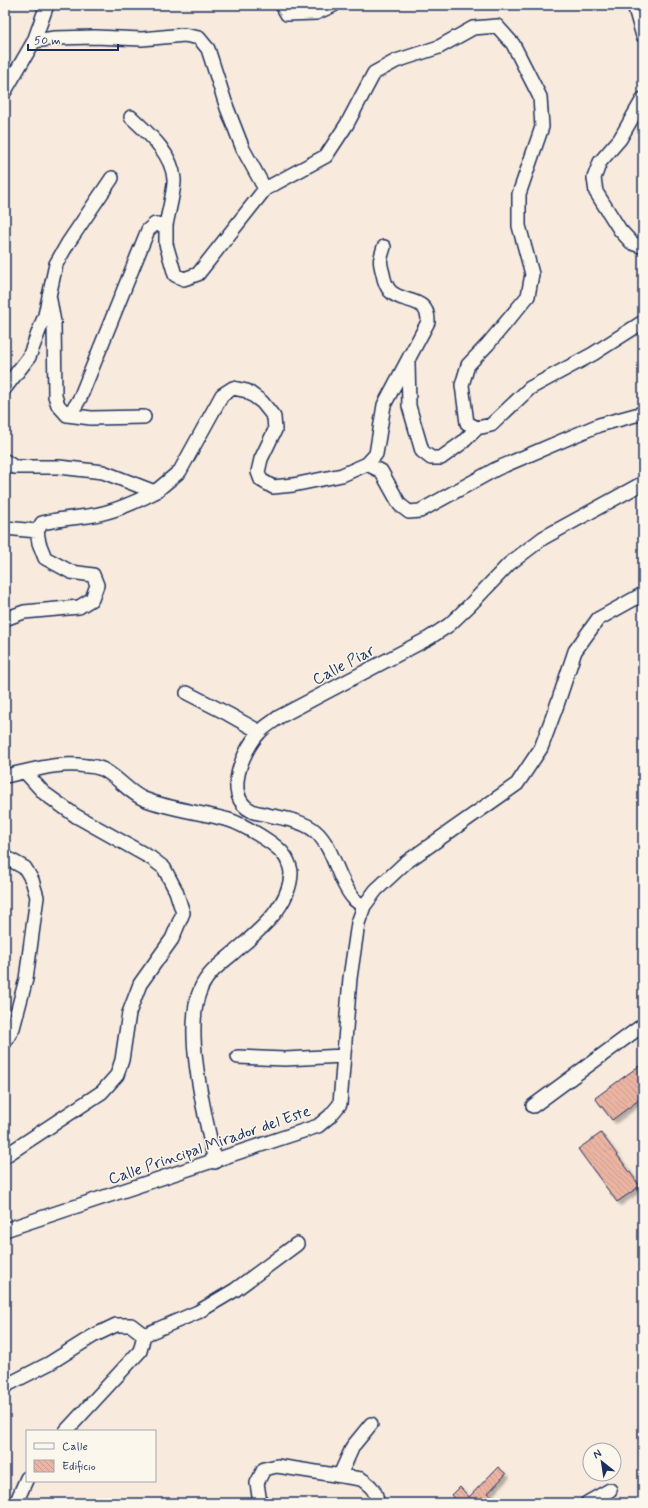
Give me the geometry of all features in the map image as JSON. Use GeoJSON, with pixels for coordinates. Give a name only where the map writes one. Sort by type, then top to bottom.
{"type":"FeatureCollection","features":[{"type":"Feature","properties":{"kind":"street"},"geometry":{"type":"LineString","coordinates":[[5,91],[34,41],[47,5]]}},
{"type":"Feature","properties":{"kind":"street"},"geometry":{"type":"LineString","coordinates":[[284,10],[300,5]]}},
{"type":"Feature","properties":{"kind":"street"},"geometry":{"type":"LineString","coordinates":[[284,10],[316,13],[334,5]]}},
{"type":"Feature","properties":{"kind":"street"},"geometry":{"type":"LineString","coordinates":[[634,5],[643,36]]}},
{"type":"Feature","properties":{"kind":"street"},"geometry":{"type":"LineString","coordinates":[[131,117],[153,137],[167,156],[174,179],[166,225],[166,244],[175,275],[184,278],[198,274],[265,189],[326,156],[347,124],[374,73],[396,61],[439,47],[473,28],[496,26],[513,44],[540,97],[542,127],[519,194],[519,226],[532,274],[528,296],[488,344],[468,365],[462,385],[462,398],[467,423],[477,428]]}},
{"type":"Feature","properties":{"kind":"street"},"geometry":{"type":"LineString","coordinates":[[34,41],[55,38],[142,38],[184,35],[198,38],[208,49],[227,108],[243,149],[265,189]]}},
{"type":"Feature","properties":{"kind":"street"},"geometry":{"type":"LineString","coordinates":[[643,99],[620,139],[600,162],[594,178],[596,192],[620,230],[632,243],[643,247]]}},
{"type":"Feature","properties":{"kind":"street"},"geometry":{"type":"LineString","coordinates":[[5,388],[29,357],[45,315],[56,264],[68,242],[112,178]]}},
{"type":"Feature","properties":{"kind":"street"},"geometry":{"type":"LineString","coordinates":[[67,415],[80,398],[148,230],[155,224],[166,225]]}},
{"type":"Feature","properties":{"kind":"street"},"geometry":{"type":"LineString","coordinates":[[5,619],[24,612],[79,607],[92,599],[97,585],[93,575],[71,572],[45,558],[39,543],[37,531],[42,523],[59,518],[89,516],[130,504],[155,492],[180,471],[222,395],[233,388],[247,390],[262,402],[274,417],[275,430],[261,459],[258,472],[261,480],[273,488],[342,474],[367,464],[376,454],[384,406],[428,322],[428,315],[421,305],[391,292],[385,283],[379,262],[384,247]]}},
{"type":"Feature","properties":{"kind":"street"},"geometry":{"type":"LineString","coordinates":[[49,295],[54,322],[54,396],[58,405],[67,415],[91,418],[144,417]]}},
{"type":"Feature","properties":{"kind":"street"},"geometry":{"type":"LineString","coordinates":[[408,360],[409,406],[422,451],[431,458],[441,458],[463,442],[477,428],[491,425],[530,388],[593,354],[643,322]]}},
{"type":"Feature","properties":{"kind":"street"},"geometry":{"type":"LineString","coordinates":[[367,464],[381,471],[400,505],[409,512],[420,511],[496,469],[599,425],[643,413]]}},
{"type":"Feature","properties":{"kind":"street"},"geometry":{"type":"LineString","coordinates":[[5,461],[14,467],[59,467],[103,472],[155,492]]}},
{"type":"Feature","properties":{"kind":"street","name":"Calle Piar"},"geometry":{"type":"LineString","coordinates":[[364,906],[354,900],[341,878],[326,845],[315,831],[299,823],[251,811],[241,803],[237,792],[238,776],[244,753],[260,732],[279,717],[429,638],[449,625],[509,564],[543,538],[643,483]]}},
{"type":"Feature","properties":{"kind":"street"},"geometry":{"type":"LineString","coordinates":[[5,528],[37,531]]}},
{"type":"Feature","properties":{"kind":"street","name":"Calle Principal Mirador del Este"},"geometry":{"type":"LineString","coordinates":[[5,1230],[214,1162],[318,1126],[330,1116],[340,1104],[350,978],[358,923],[364,906],[376,890],[405,863],[517,784],[541,748],[575,652],[598,619],[643,594]]}},
{"type":"Feature","properties":{"kind":"street"},"geometry":{"type":"LineString","coordinates":[[187,693],[260,732]]}},
{"type":"Feature","properties":{"kind":"street"},"geometry":{"type":"LineString","coordinates":[[5,776],[56,766],[83,765],[102,769],[142,798],[171,809],[207,814],[231,821],[271,843],[285,855],[291,871],[290,878],[288,890],[277,910],[256,933],[212,971],[201,988],[195,1005],[193,1038],[200,1091],[214,1162]]}},
{"type":"Feature","properties":{"kind":"street"},"geometry":{"type":"LineString","coordinates":[[5,1156],[102,1092],[117,1075],[122,1060],[129,1013],[140,984],[172,939],[183,913],[176,891],[164,868],[151,858],[76,816],[44,793],[25,772]]}},
{"type":"Feature","properties":{"kind":"street"},"geometry":{"type":"LineString","coordinates":[[5,857],[25,868],[32,880],[37,897],[26,979],[13,1028],[5,1042]]}},
{"type":"Feature","properties":{"kind":"street"},"geometry":{"type":"LineString","coordinates":[[533,1106],[643,1025]]}},
{"type":"Feature","properties":{"kind":"street"},"geometry":{"type":"LineString","coordinates":[[238,1057],[285,1059],[343,1056]]}},
{"type":"Feature","properties":{"kind":"street"},"geometry":{"type":"LineString","coordinates":[[144,1335],[198,1312],[235,1290],[297,1244]]}},
{"type":"Feature","properties":{"kind":"street"},"geometry":{"type":"LineString","coordinates":[[5,1386],[50,1363],[93,1336],[116,1325],[131,1325],[144,1335]]}},
{"type":"Feature","properties":{"kind":"street"},"geometry":{"type":"LineString","coordinates":[[67,1430],[140,1351],[144,1335]]}},
{"type":"Feature","properties":{"kind":"street"},"geometry":{"type":"LineString","coordinates":[[340,1475],[353,1446],[371,1424]]}},
{"type":"Feature","properties":{"kind":"street"},"geometry":{"type":"LineString","coordinates":[[260,1503],[257,1483],[264,1469],[277,1466],[361,1479],[372,1487],[377,1498],[377,1503]]}},
{"type":"Feature","properties":{"kind":"street"},"geometry":{"type":"LineString","coordinates":[[16,1503],[26,1480]]}},
{"type":"Feature","properties":{"kind":"street"},"geometry":{"type":"LineString","coordinates":[[587,1503],[610,1490]]}},
{"type":"Feature","properties":{"kind":"building"},"geometry":{"type":"Polygon","coordinates":[[[643,1063],[643,1097],[612,1120],[595,1098],[643,1063]]]}},
{"type":"Feature","properties":{"kind":"building"},"geometry":{"type":"Polygon","coordinates":[[[601,1133],[640,1186],[617,1202],[578,1149],[601,1133]]]}},
{"type":"Feature","properties":{"kind":"building"},"geometry":{"type":"Polygon","coordinates":[[[498,1467],[506,1474],[488,1493],[500,1503],[459,1503],[452,1495],[460,1487],[469,1497],[498,1467]]]}}]}
